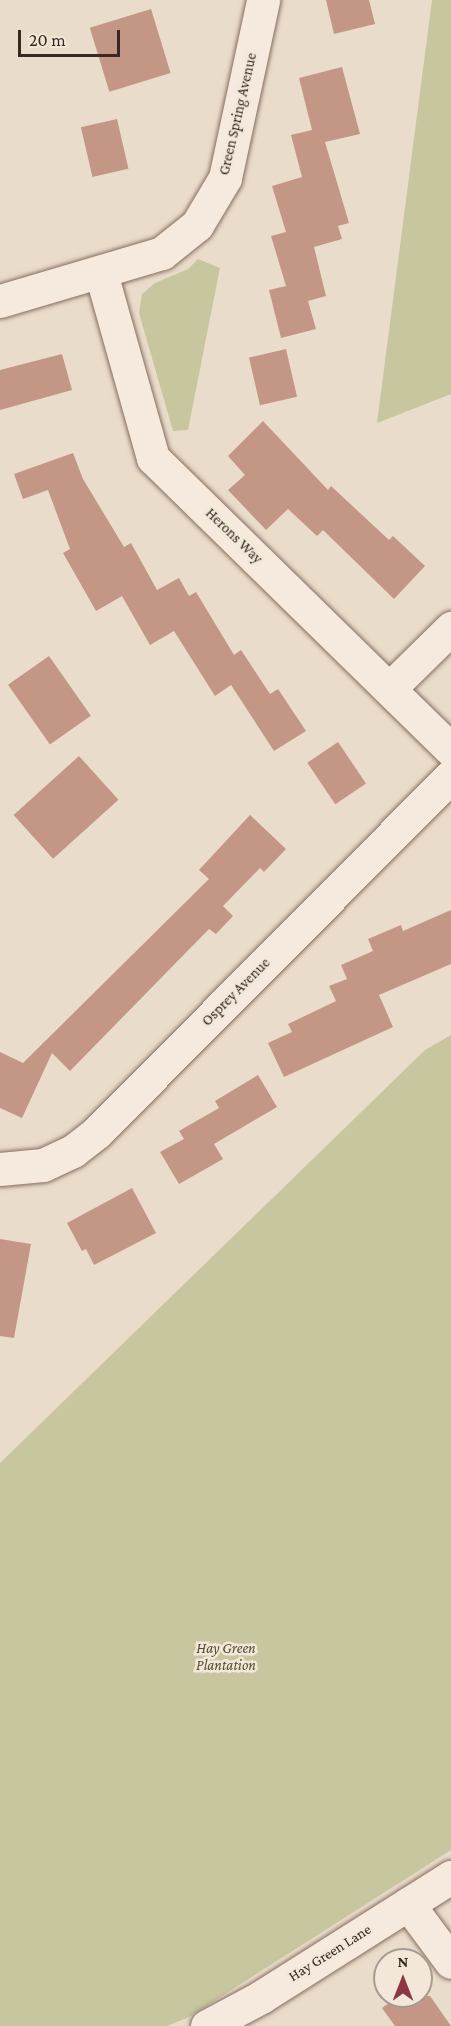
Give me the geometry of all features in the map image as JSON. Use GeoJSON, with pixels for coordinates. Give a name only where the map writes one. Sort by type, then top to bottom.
{"type":"FeatureCollection","features":[{"type":"Feature","properties":{"kind":"street","name":"Green Spring Avenue"},"geometry":{"type":"LineString","coordinates":[[0,301],[101,273],[162,253],[197,225],[225,178],[263,0]]}},
{"type":"Feature","properties":{"kind":"street","name":"Herons Way"},"geometry":{"type":"LineString","coordinates":[[101,273],[153,458],[451,750]]}},
{"type":"Feature","properties":{"kind":"street"},"geometry":{"type":"LineString","coordinates":[[390,688],[451,628]]}},
{"type":"Feature","properties":{"kind":"street","name":"Osprey Avenue"},"geometry":{"type":"LineString","coordinates":[[0,1169],[43,1165],[73,1151],[97,1132],[451,776]]}},
{"type":"Feature","properties":{"kind":"street","name":"Hay Green Lane"},"geometry":{"type":"LineString","coordinates":[[207,2026],[261,1997],[451,1877]]}},
{"type":"Feature","properties":{"kind":"street"},"geometry":{"type":"LineString","coordinates":[[408,1904],[451,1962]]}},
{"type":"Feature","properties":{"kind":"green space"},"geometry":{"type":"Polygon","coordinates":[[[432,0],[451,0],[451,394],[377,423],[432,0]]]}},
{"type":"Feature","properties":{"kind":"green space"},"geometry":{"type":"Polygon","coordinates":[[[198,259],[220,268],[188,430],[173,431],[139,313],[142,294],[155,283],[188,269],[198,259]]]}},
{"type":"Feature","properties":{"kind":"green space","name":"Hay Green Plantation"},"geometry":{"type":"Polygon","coordinates":[[[451,1035],[451,1850],[189,2017],[167,2026],[0,2026],[0,1463],[425,1050],[451,1035]]]}},
{"type":"Feature","properties":{"kind":"building"},"geometry":{"type":"Polygon","coordinates":[[[326,0],[369,0],[375,24],[334,34],[326,0]]]}},
{"type":"Feature","properties":{"kind":"building"},"geometry":{"type":"Polygon","coordinates":[[[151,9],[171,73],[109,92],[90,28],[151,9]]]}},
{"type":"Feature","properties":{"kind":"building"},"geometry":{"type":"Polygon","coordinates":[[[342,67],[360,134],[325,142],[349,223],[338,226],[342,239],[314,247],[326,296],[308,301],[316,329],[281,338],[269,290],[286,286],[271,236],[286,232],[272,186],[302,177],[291,135],[312,130],[299,78],[342,67]]]}},
{"type":"Feature","properties":{"kind":"building"},"geometry":{"type":"Polygon","coordinates":[[[117,119],[128,169],[92,177],[81,127],[117,119]]]}},
{"type":"Feature","properties":{"kind":"building"},"geometry":{"type":"Polygon","coordinates":[[[286,349],[297,397],[260,405],[249,358],[286,349]]]}},
{"type":"Feature","properties":{"kind":"building"},"geometry":{"type":"Polygon","coordinates":[[[62,354],[72,390],[0,410],[0,370],[62,354]]]}},
{"type":"Feature","properties":{"kind":"building"},"geometry":{"type":"Polygon","coordinates":[[[263,421],[328,490],[331,486],[389,540],[393,536],[425,566],[394,599],[323,530],[317,536],[288,509],[266,530],[228,490],[245,475],[228,456],[263,421]]]}},
{"type":"Feature","properties":{"kind":"building"},"geometry":{"type":"Polygon","coordinates":[[[73,453],[83,479],[124,547],[131,543],[157,590],[179,578],[189,596],[196,592],[234,655],[241,650],[270,694],[278,689],[306,731],[274,751],[231,685],[215,696],[174,631],[150,645],[122,596],[96,611],[63,553],[70,549],[48,490],[23,499],[14,474],[73,453]]]}},
{"type":"Feature","properties":{"kind":"building"},"geometry":{"type":"Polygon","coordinates":[[[49,656],[91,716],[50,744],[8,685],[49,656]]]}},
{"type":"Feature","properties":{"kind":"building"},"geometry":{"type":"Polygon","coordinates":[[[338,742],[366,783],[335,804],[307,763],[338,742]]]}},
{"type":"Feature","properties":{"kind":"building"},"geometry":{"type":"Polygon","coordinates":[[[79,756],[118,800],[53,859],[14,815],[79,756]]]}},
{"type":"Feature","properties":{"kind":"building"},"geometry":{"type":"Polygon","coordinates":[[[250,815],[286,849],[264,872],[260,868],[223,906],[233,916],[216,934],[209,929],[70,1071],[52,1053],[22,1118],[0,1108],[0,1052],[23,1063],[209,879],[199,870],[250,815]]]}},
{"type":"Feature","properties":{"kind":"building"},"geometry":{"type":"Polygon","coordinates":[[[451,910],[451,964],[379,995],[393,1027],[284,1077],[268,1043],[292,1032],[288,1024],[336,1001],[329,986],[347,979],[341,965],[373,951],[368,939],[401,925],[403,931],[451,910]]]}},
{"type":"Feature","properties":{"kind":"building"},"geometry":{"type":"Polygon","coordinates":[[[258,1075],[277,1107],[214,1144],[223,1159],[179,1184],[160,1152],[184,1139],[179,1131],[219,1108],[215,1101],[258,1075]]]}},
{"type":"Feature","properties":{"kind":"building"},"geometry":{"type":"Polygon","coordinates":[[[132,1188],[156,1233],[94,1265],[86,1249],[82,1251],[67,1223],[132,1188]]]}},
{"type":"Feature","properties":{"kind":"building"},"geometry":{"type":"Polygon","coordinates":[[[0,1239],[31,1244],[14,1338],[0,1336],[0,1239]]]}},
{"type":"Feature","properties":{"kind":"building"},"geometry":{"type":"Polygon","coordinates":[[[433,2000],[451,2026],[395,2026],[382,2008],[433,2008],[433,2000]]]}}]}
